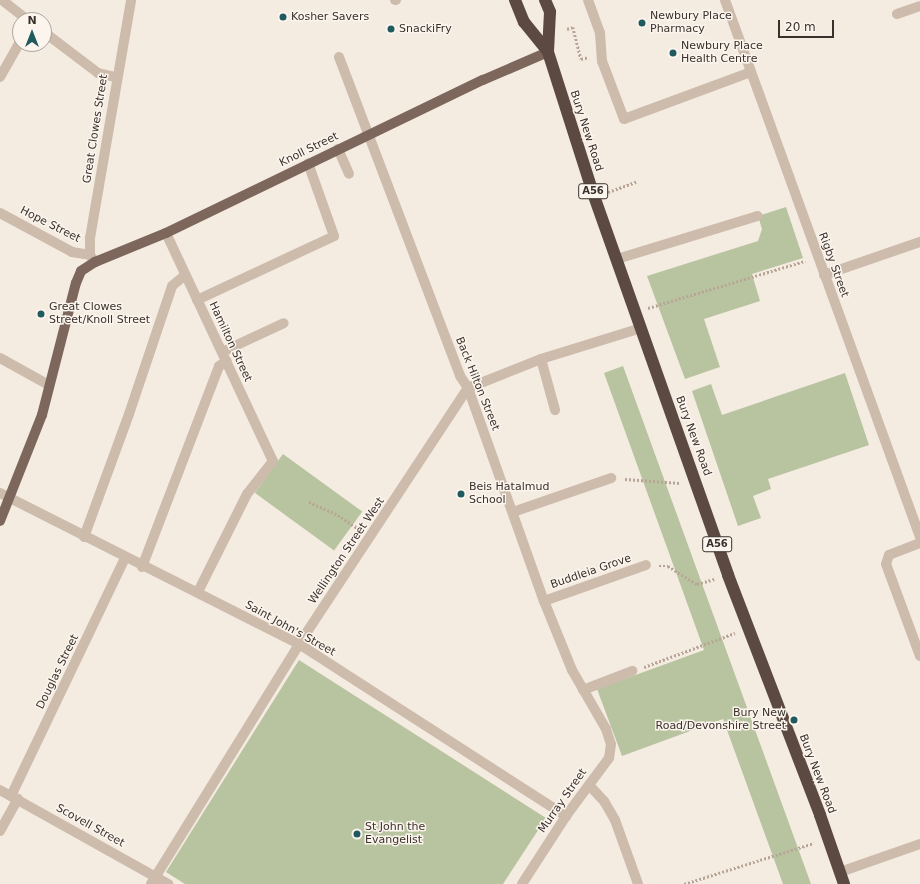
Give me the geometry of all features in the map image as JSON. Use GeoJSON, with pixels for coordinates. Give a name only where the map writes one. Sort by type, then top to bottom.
{"type":"FeatureCollection","features":[{"type":"Feature","properties":{"kind":"highway","name":"Bury New Road"},"geometry":{"type":"LineString","coordinates":[[515,0],[524,22],[548,52],[594,196],[617,259],[634,312],[641,328],[728,575],[828,837],[844,884]]}},
{"type":"Feature","properties":{"kind":"highway","name":"A56"},"geometry":{"type":"LineString","coordinates":[[545,0],[550,12],[548,52]]}},
{"type":"Feature","properties":{"kind":"main road","name":"Knoll Street"},"geometry":{"type":"LineString","coordinates":[[49,385],[76,283],[81,271],[92,258],[166,233],[368,134],[483,80],[548,52]]}},
{"type":"Feature","properties":{"kind":"main road"},"geometry":{"type":"LineString","coordinates":[[0,521],[42,415],[49,385]]}},
{"type":"Feature","properties":{"kind":"street"},"geometry":{"type":"LineString","coordinates":[[2,0],[18,12]]}},
{"type":"Feature","properties":{"kind":"street","name":"Great Clowes Street"},"geometry":{"type":"LineString","coordinates":[[92,258],[90,238],[116,77],[131,0]]}},
{"type":"Feature","properties":{"kind":"street"},"geometry":{"type":"LineString","coordinates":[[588,0],[600,32],[602,61],[624,119],[751,72]]}},
{"type":"Feature","properties":{"kind":"street","name":"Rigby Street"},"geometry":{"type":"LineString","coordinates":[[725,0],[920,537]]}},
{"type":"Feature","properties":{"kind":"street"},"geometry":{"type":"LineString","coordinates":[[897,14],[920,6]]}},
{"type":"Feature","properties":{"kind":"street"},"geometry":{"type":"LineString","coordinates":[[52,38],[98,73],[116,77]]}},
{"type":"Feature","properties":{"kind":"street"},"geometry":{"type":"LineString","coordinates":[[0,76],[14,52]]}},
{"type":"Feature","properties":{"kind":"street","name":"Back Hilton Street"},"geometry":{"type":"LineString","coordinates":[[339,57],[460,376],[468,388],[544,601],[572,670],[606,729]]}},
{"type":"Feature","properties":{"kind":"street"},"geometry":{"type":"LineString","coordinates":[[338,149],[349,174]]}},
{"type":"Feature","properties":{"kind":"street"},"geometry":{"type":"LineString","coordinates":[[197,300],[334,236],[308,164]]}},
{"type":"Feature","properties":{"kind":"street","name":"Hope Street"},"geometry":{"type":"LineString","coordinates":[[0,213],[72,252],[92,258]]}},
{"type":"Feature","properties":{"kind":"street"},"geometry":{"type":"LineString","coordinates":[[617,259],[758,216]]}},
{"type":"Feature","properties":{"kind":"street","name":"Hamilton Street"},"geometry":{"type":"LineString","coordinates":[[166,233],[273,461],[247,494],[198,592]]}},
{"type":"Feature","properties":{"kind":"street"},"geometry":{"type":"LineString","coordinates":[[824,275],[920,242]]}},
{"type":"Feature","properties":{"kind":"street"},"geometry":{"type":"LineString","coordinates":[[84,537],[129,414],[172,286],[185,275]]}},
{"type":"Feature","properties":{"kind":"street"},"geometry":{"type":"LineString","coordinates":[[222,352],[284,323]]}},
{"type":"Feature","properties":{"kind":"street"},"geometry":{"type":"LineString","coordinates":[[468,388],[541,359],[641,328]]}},
{"type":"Feature","properties":{"kind":"street"},"geometry":{"type":"LineString","coordinates":[[0,358],[49,385]]}},
{"type":"Feature","properties":{"kind":"street"},"geometry":{"type":"LineString","coordinates":[[541,359],[555,410]]}},
{"type":"Feature","properties":{"kind":"street"},"geometry":{"type":"LineString","coordinates":[[142,567],[218,366],[227,361]]}},
{"type":"Feature","properties":{"kind":"street","name":"Wellington Street West"},"geometry":{"type":"LineString","coordinates":[[153,880],[299,644],[468,388]]}},
{"type":"Feature","properties":{"kind":"street"},"geometry":{"type":"LineString","coordinates":[[513,512],[611,478]]}},
{"type":"Feature","properties":{"kind":"street","name":"Saint John's Street"},"geometry":{"type":"LineString","coordinates":[[0,494],[142,567],[198,592],[299,644],[566,816]]}},
{"type":"Feature","properties":{"kind":"street"},"geometry":{"type":"LineString","coordinates":[[920,543],[889,555],[886,564],[920,656]]}},
{"type":"Feature","properties":{"kind":"street","name":"Douglas Street"},"geometry":{"type":"LineString","coordinates":[[0,831],[126,558]]}},
{"type":"Feature","properties":{"kind":"street","name":"Buddleia Grove"},"geometry":{"type":"LineString","coordinates":[[544,601],[646,565]]}},
{"type":"Feature","properties":{"kind":"street"},"geometry":{"type":"LineString","coordinates":[[583,690],[632,671]]}},
{"type":"Feature","properties":{"kind":"street","name":"Murray Street"},"geometry":{"type":"LineString","coordinates":[[522,884],[566,816],[609,758],[611,744],[606,729]]}},
{"type":"Feature","properties":{"kind":"street"},"geometry":{"type":"LineString","coordinates":[[589,785],[604,801],[616,820],[638,884]]}},
{"type":"Feature","properties":{"kind":"street","name":"Scovell Street"},"geometry":{"type":"LineString","coordinates":[[0,790],[153,880],[168,884]]}},
{"type":"Feature","properties":{"kind":"street"},"geometry":{"type":"LineString","coordinates":[[840,872],[920,844]]}},
{"type":"Feature","properties":{"kind":"path"},"geometry":{"type":"LineString","coordinates":[[566,29],[573,27],[581,59],[602,53]]}},
{"type":"Feature","properties":{"kind":"path"},"geometry":{"type":"LineString","coordinates":[[594,196],[636,182]]}},
{"type":"Feature","properties":{"kind":"path"},"geometry":{"type":"LineString","coordinates":[[634,312],[818,257]]}},
{"type":"Feature","properties":{"kind":"path"},"geometry":{"type":"LineString","coordinates":[[611,478],[696,484]]}},
{"type":"Feature","properties":{"kind":"path"},"geometry":{"type":"LineString","coordinates":[[309,502],[338,515],[371,537]]}},
{"type":"Feature","properties":{"kind":"path"},"geometry":{"type":"LineString","coordinates":[[646,565],[668,566],[698,584],[728,575]]}},
{"type":"Feature","properties":{"kind":"path"},"geometry":{"type":"LineString","coordinates":[[632,671],[748,628]]}},
{"type":"Feature","properties":{"kind":"path"},"geometry":{"type":"LineString","coordinates":[[684,884],[810,845],[828,837]]}},
{"type":"Feature","properties":{"kind":"green space"},"geometry":{"type":"Polygon","coordinates":[[[786,207],[803,258],[752,274],[760,301],[704,319],[720,367],[685,379],[647,276],[758,241],[762,229],[758,216],[786,207]]]}},
{"type":"Feature","properties":{"kind":"green space"},"geometry":{"type":"Polygon","coordinates":[[[623,366],[811,884],[783,884],[723,719],[622,756],[597,689],[704,650],[604,373],[623,366]]]}},
{"type":"Feature","properties":{"kind":"green space"},"geometry":{"type":"Polygon","coordinates":[[[845,373],[869,445],[768,479],[771,489],[753,496],[761,518],[738,526],[692,391],[711,384],[722,415],[845,373]]]}},
{"type":"Feature","properties":{"kind":"green space"},"geometry":{"type":"Polygon","coordinates":[[[283,454],[362,512],[334,550],[255,493],[283,454]]]}},
{"type":"Feature","properties":{"kind":"green space"},"geometry":{"type":"Polygon","coordinates":[[[299,660],[546,818],[503,884],[185,884],[166,872],[299,660]]]}},
{"type":"Feature","properties":{"kind":"place","name":"Kosher Savers"},"geometry":{"type":"Point","coordinates":[283,17]}},
{"type":"Feature","properties":{"kind":"place","name":"Newbury Place Pharmacy"},"geometry":{"type":"Point","coordinates":[642,23]}},
{"type":"Feature","properties":{"kind":"place","name":"SnackiFry"},"geometry":{"type":"Point","coordinates":[391,29]}},
{"type":"Feature","properties":{"kind":"place","name":"Newbury Place Health Centre"},"geometry":{"type":"Point","coordinates":[673,53]}},
{"type":"Feature","properties":{"kind":"place","name":"Great Clowes Street/Knoll Street"},"geometry":{"type":"Point","coordinates":[41,314]}},
{"type":"Feature","properties":{"kind":"place","name":"Beis Hatalmud School"},"geometry":{"type":"Point","coordinates":[461,494]}},
{"type":"Feature","properties":{"kind":"place","name":"Bury New Road/Devonshire Street"},"geometry":{"type":"Point","coordinates":[794,720]}},
{"type":"Feature","properties":{"kind":"place","name":"St John the Evangelist"},"geometry":{"type":"Point","coordinates":[357,834]}}]}
